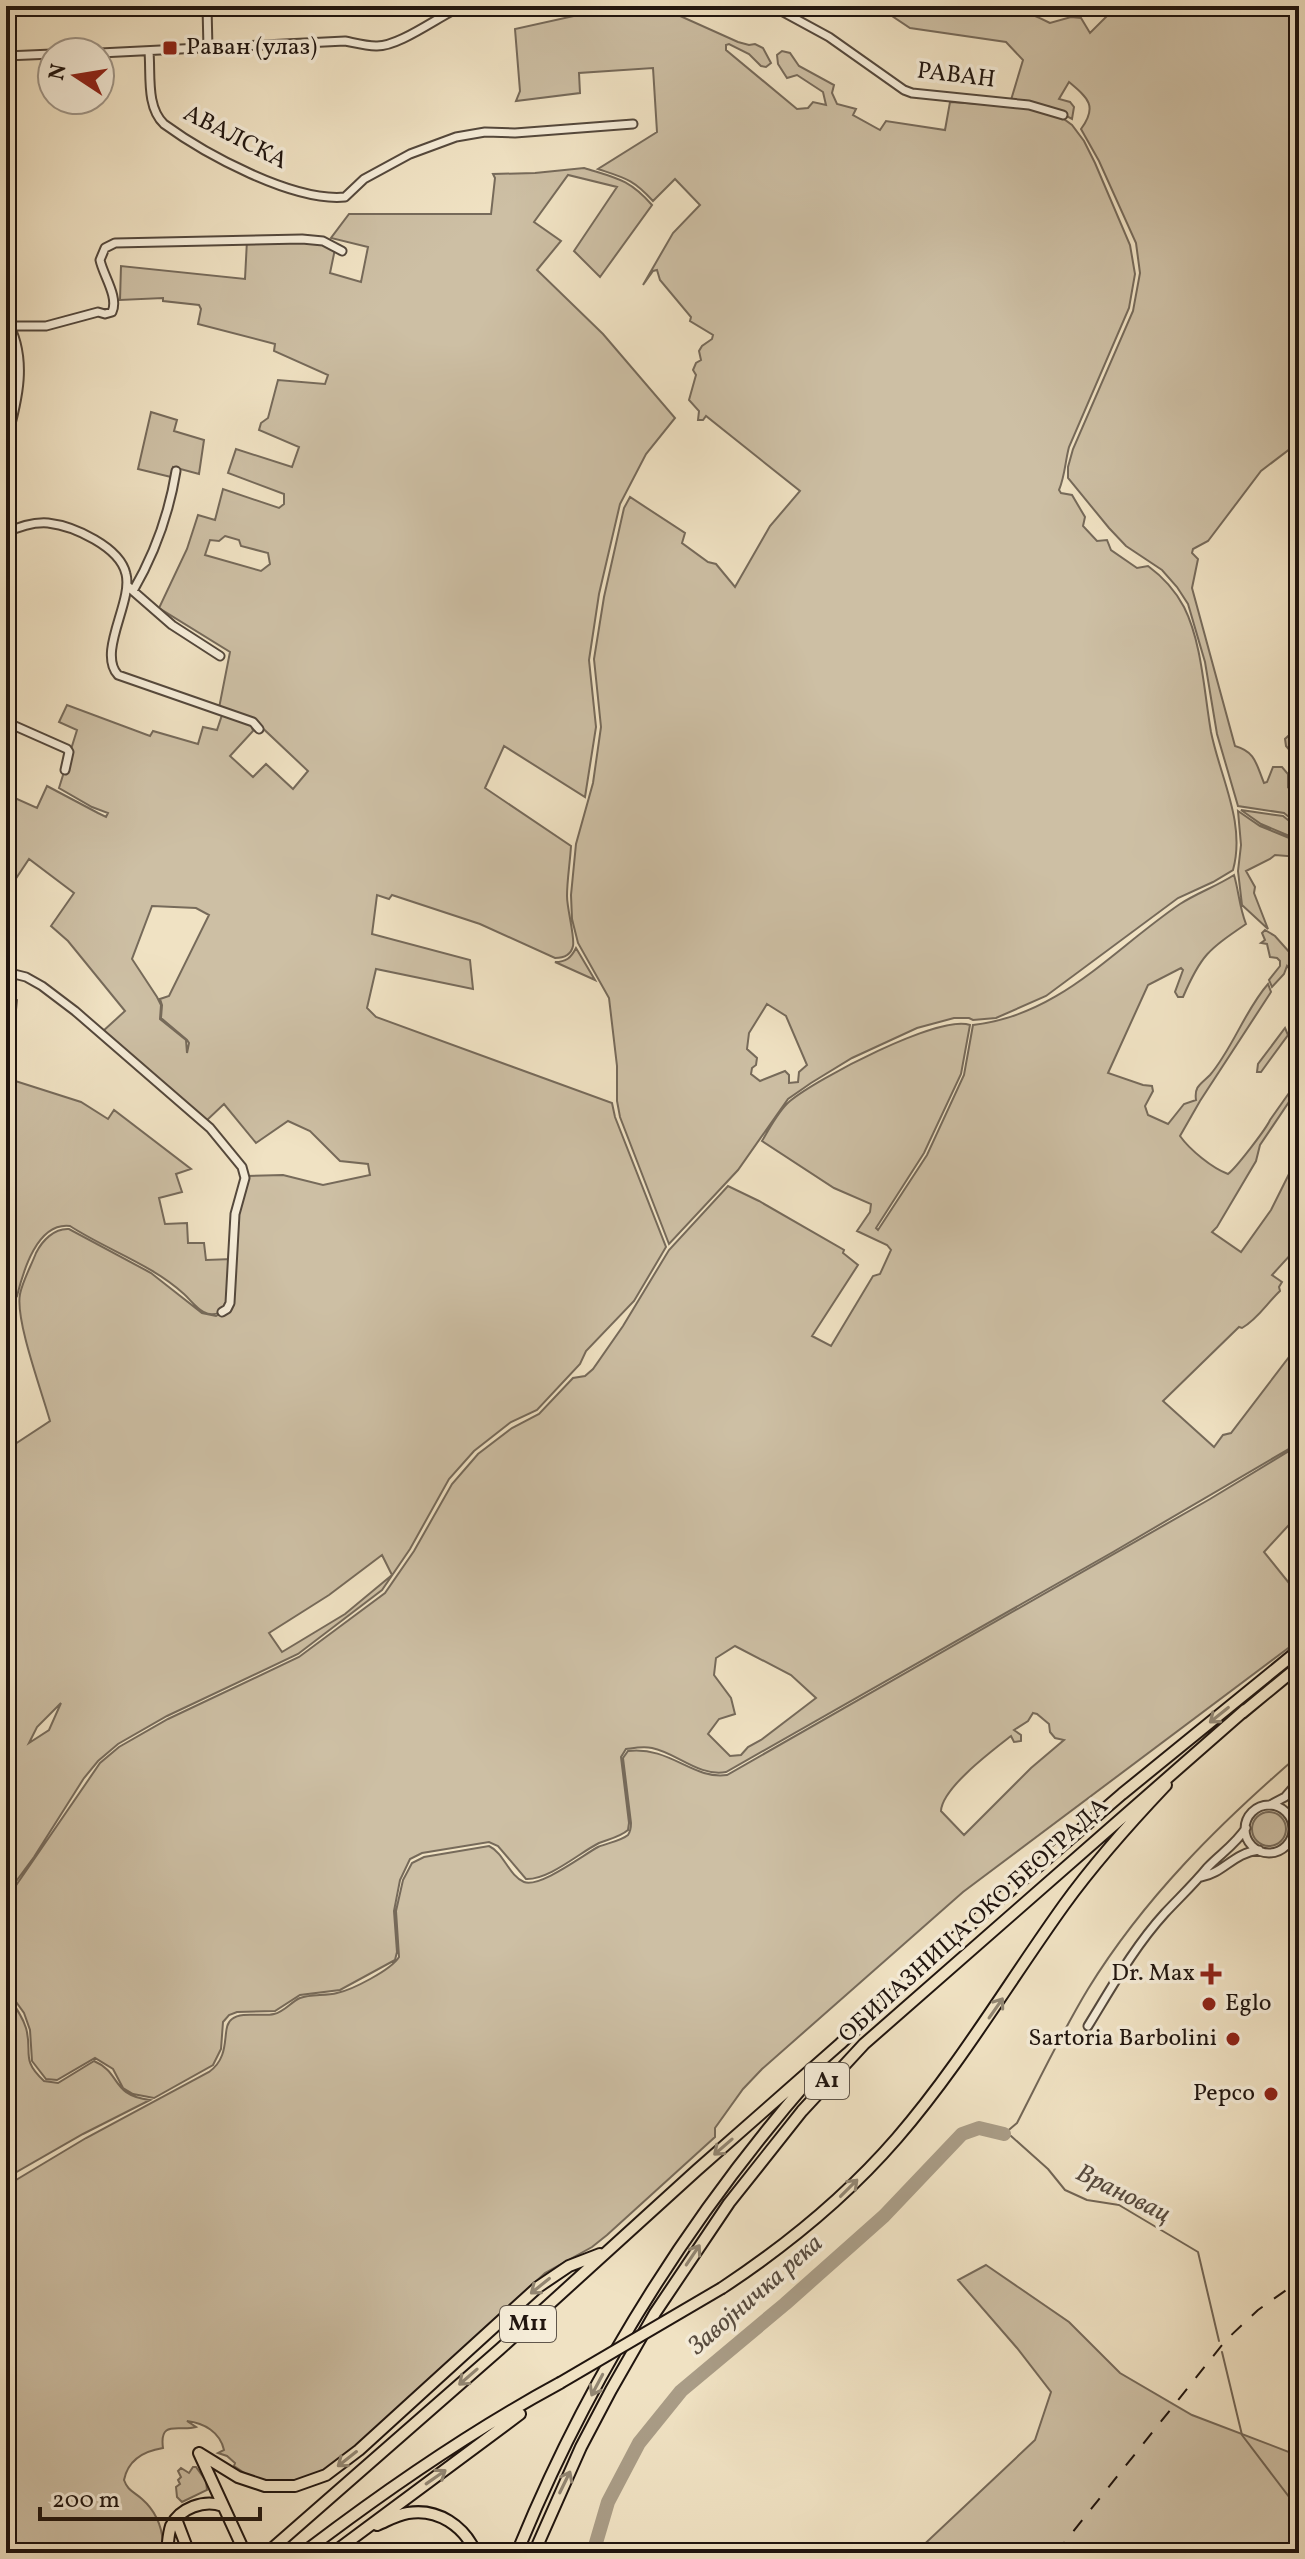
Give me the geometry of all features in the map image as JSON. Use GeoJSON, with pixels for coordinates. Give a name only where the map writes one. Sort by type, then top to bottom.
{"type":"FeatureCollection","features":[{"type":"Feature","properties":{"kind":"highway","name":"A1"},"geometry":{"type":"LineString","coordinates":[[840,2044],[940,1951],[1063,1845],[1299,1650]]}},
{"type":"Feature","properties":{"kind":"highway","name":"A1"},"geometry":{"type":"LineString","coordinates":[[1245,1710],[1299,1666]]}},
{"type":"Feature","properties":{"kind":"highway"},"geometry":{"type":"LineString","coordinates":[[303,2553],[394,2487],[538,2395],[722,2288],[791,2240],[830,2206],[870,2168],[921,2109],[1098,1860],[1165,1786],[1245,1710]]}},
{"type":"Feature","properties":{"kind":"highway","name":"ОБИЛАЗНИЦА ОКО БЕОГРАДА"},"geometry":{"type":"LineString","coordinates":[[534,2553],[581,2447],[655,2313],[729,2203],[802,2111],[864,2044],[1245,1710]]}},
{"type":"Feature","properties":{"kind":"highway"},"geometry":{"type":"LineString","coordinates":[[245,2553],[199,2453],[238,2477],[265,2486],[295,2486],[326,2475],[359,2450],[538,2287],[569,2266],[609,2249],[840,2044]]}},
{"type":"Feature","properties":{"kind":"highway","name":"ОБИЛАЗНИЦА ОКО БЕОГРАДА"},"geometry":{"type":"LineString","coordinates":[[517,2553],[573,2430],[644,2305],[713,2199],[840,2044]]}},
{"type":"Feature","properties":{"kind":"highway","name":"M11"},"geometry":{"type":"LineString","coordinates":[[267,2553],[609,2249]]}},
{"type":"Feature","properties":{"kind":"highway"},"geometry":{"type":"LineString","coordinates":[[333,2553],[516,2417],[538,2395]]}},
{"type":"Feature","properties":{"kind":"highway"},"geometry":{"type":"LineString","coordinates":[[167,2553],[168,2535],[183,2512],[204,2503],[223,2506]]}},
{"type":"Feature","properties":{"kind":"highway"},"geometry":{"type":"LineString","coordinates":[[350,2539],[394,2517],[422,2513],[451,2522],[474,2548]]}},
{"type":"Feature","properties":{"kind":"highway"},"geometry":{"type":"LineString","coordinates":[[176,2519],[189,2552]]}},
{"type":"Feature","properties":{"kind":"street"},"geometry":{"type":"LineString","coordinates":[[207,6],[208,49]]}},
{"type":"Feature","properties":{"kind":"street"},"geometry":{"type":"LineString","coordinates":[[116,53],[345,41],[378,47],[402,39],[462,6]]}},
{"type":"Feature","properties":{"kind":"street","name":"РАВАН"},"geometry":{"type":"LineString","coordinates":[[772,6],[829,37],[912,93],[1029,105],[1063,115]]}},
{"type":"Feature","properties":{"kind":"street","name":"АВАЛСКА"},"geometry":{"type":"LineString","coordinates":[[149,52],[153,104],[164,124],[250,172],[300,192],[335,198],[345,197],[364,179],[410,154],[456,137],[485,132],[515,133],[633,124]]}},
{"type":"Feature","properties":{"kind":"street"},"geometry":{"type":"LineString","coordinates":[[6,56],[36,55]]}},
{"type":"Feature","properties":{"kind":"street"},"geometry":{"type":"LineString","coordinates":[[6,442],[20,382],[19,349],[8,322],[46,326],[98,312],[112,312],[115,305],[100,260],[105,248],[115,243],[242,238],[323,241],[342,251]]}},
{"type":"Feature","properties":{"kind":"street"},"geometry":{"type":"LineString","coordinates":[[176,471],[163,526],[151,559],[130,588],[111,658],[114,671],[253,722],[259,729]]}},
{"type":"Feature","properties":{"kind":"street"},"geometry":{"type":"LineString","coordinates":[[6,533],[28,525],[48,523],[92,539],[117,556],[130,588],[172,625],[220,656]]}},
{"type":"Feature","properties":{"kind":"street"},"geometry":{"type":"LineString","coordinates":[[6,722],[67,749],[65,770]]}},
{"type":"Feature","properties":{"kind":"street"},"geometry":{"type":"LineString","coordinates":[[6,972],[26,977],[42,986],[75,1011],[210,1128],[242,1167],[245,1178],[235,1214],[230,1303],[222,1312]]}},
{"type":"Feature","properties":{"kind":"street"},"geometry":{"type":"LineString","coordinates":[[1088,2026],[1146,1936],[1207,1868],[1237,1841],[1251,1813],[1285,1797],[1299,1781]]}},
{"type":"Feature","properties":{"kind":"street"},"geometry":{"type":"LineString","coordinates":[[1201,1877],[1211,1875],[1236,1856],[1259,1850],[1274,1852],[1288,1844],[1292,1834],[1291,1818],[1299,1799]]}},
{"type":"Feature","properties":{"kind":"street"},"geometry":{"type":"LineString","coordinates":[[1270,1805],[1280,1807],[1291,1818]]}},
{"type":"Feature","properties":{"kind":"street"},"geometry":{"type":"LineString","coordinates":[[1246,1828],[1248,1839],[1259,1850]]}},
{"type":"Feature","properties":{"kind":"shaded area"},"geometry":{"type":"Polygon","coordinates":[[[658,6],[738,42],[763,48],[771,63],[766,67],[749,54],[726,45],[726,50],[797,109],[808,108],[813,102],[826,105],[823,92],[797,75],[787,78],[778,64],[777,55],[782,51],[790,53],[799,66],[834,85],[832,93],[837,104],[856,109],[853,115],[880,130],[886,121],[945,130],[950,102],[1028,107],[1061,117],[1072,125],[1095,163],[1130,245],[1135,274],[1129,308],[1069,447],[1059,490],[1072,495],[1085,517],[1083,526],[1097,541],[1107,540],[1111,550],[1137,568],[1148,566],[1168,584],[1184,607],[1199,652],[1211,732],[1230,800],[1236,835],[1233,870],[1178,898],[1046,996],[996,1018],[954,1018],[917,1028],[852,1058],[788,1099],[738,1170],[669,1244],[620,1117],[609,998],[578,943],[572,919],[576,844],[593,783],[601,727],[594,659],[604,597],[624,508],[630,497],[685,533],[682,543],[708,562],[716,564],[735,587],[770,526],[800,491],[706,416],[698,420],[699,411],[689,400],[696,375],[693,370],[701,360],[699,351],[713,335],[690,321],[691,317],[660,280],[657,270],[643,285],[673,233],[700,205],[675,179],[653,201],[628,180],[598,169],[657,132],[653,68],[579,73],[580,93],[516,101],[520,91],[515,29],[574,16],[574,7],[658,6]],[[767,1004],[749,1033],[747,1049],[757,1058],[751,1074],[760,1081],[785,1071],[789,1075],[789,1083],[798,1082],[799,1072],[807,1065],[786,1016],[767,1004]]]}},
{"type":"Feature","properties":{"kind":"shaded area"},"geometry":{"type":"Polygon","coordinates":[[[877,6],[944,6],[951,10],[1002,7],[1050,23],[1071,17],[1081,18],[1090,33],[1117,6],[1299,6],[1299,442],[1261,471],[1208,541],[1193,549],[1192,553],[1198,559],[1192,588],[1235,746],[1251,755],[1264,783],[1273,767],[1282,767],[1288,774],[1288,787],[1299,782],[1299,840],[1261,824],[1241,810],[1283,816],[1293,824],[1295,822],[1284,813],[1238,806],[1217,734],[1205,662],[1188,604],[1162,570],[1126,546],[1068,478],[1073,449],[1133,311],[1140,273],[1136,243],[1081,129],[1090,108],[1086,98],[1069,82],[1059,99],[1070,102],[1074,107],[1072,119],[1050,107],[1011,100],[1023,60],[1006,42],[910,28],[877,6]]]}},
{"type":"Feature","properties":{"kind":"shaded area"},"geometry":{"type":"Polygon","coordinates":[[[584,168],[629,185],[652,205],[600,277],[574,251],[617,187],[568,175],[534,222],[561,241],[537,270],[603,334],[675,418],[646,454],[620,504],[599,594],[589,660],[596,727],[585,797],[504,746],[485,788],[571,846],[567,896],[573,946],[567,955],[555,958],[480,924],[392,895],[389,899],[377,895],[372,934],[470,960],[473,989],[376,969],[367,1008],[376,1017],[612,1103],[666,1247],[634,1301],[586,1351],[580,1364],[537,1410],[511,1422],[474,1451],[449,1479],[410,1549],[382,1590],[298,1654],[167,1716],[118,1744],[84,1778],[6,1895],[6,1450],[50,1421],[21,1321],[21,1289],[36,1253],[49,1236],[69,1229],[151,1273],[202,1313],[216,1316],[228,1309],[237,1214],[246,1176],[283,1175],[323,1185],[370,1175],[368,1164],[340,1161],[310,1131],[288,1121],[256,1143],[224,1104],[205,1122],[102,1032],[125,1011],[68,941],[51,926],[74,893],[29,859],[11,886],[6,884],[6,794],[37,808],[47,786],[106,817],[108,813],[59,788],[77,730],[59,722],[67,705],[150,736],[153,731],[198,744],[203,727],[217,730],[222,715],[251,724],[253,731],[230,756],[253,777],[266,764],[293,789],[308,771],[254,720],[219,708],[230,652],[159,608],[187,549],[198,515],[215,520],[223,489],[279,508],[284,504],[284,494],[228,473],[236,449],[292,467],[299,447],[259,430],[261,423],[268,418],[278,380],[325,384],[328,375],[274,351],[275,344],[198,324],[199,305],[163,301],[163,298],[120,300],[121,266],[245,279],[247,240],[317,242],[335,249],[330,273],[361,282],[368,247],[331,238],[349,214],[491,214],[493,174],[584,168]],[[225,536],[219,541],[210,540],[205,555],[261,571],[270,564],[268,553],[241,546],[239,540],[225,536]],[[152,906],[132,959],[161,1005],[160,1019],[186,1040],[187,1053],[187,1040],[161,1018],[162,1005],[160,999],[169,996],[209,915],[196,908],[152,906]],[[382,1555],[329,1595],[269,1633],[282,1652],[345,1614],[392,1575],[382,1555]],[[61,1703],[37,1727],[29,1743],[49,1730],[61,1703]]]}},
{"type":"Feature","properties":{"kind":"shaded area"},"geometry":{"type":"Polygon","coordinates":[[[151,412],[177,420],[174,431],[204,440],[199,474],[173,467],[171,477],[138,469],[151,412]]]}},
{"type":"Feature","properties":{"kind":"shaded area"},"geometry":{"type":"Polygon","coordinates":[[[1299,726],[1299,761],[1286,746],[1285,739],[1299,726]]]}},
{"type":"Feature","properties":{"kind":"shaded area"},"geometry":{"type":"Polygon","coordinates":[[[1238,811],[1260,826],[1299,842],[1299,857],[1275,855],[1246,871],[1255,887],[1254,893],[1268,929],[1242,905],[1238,871],[1241,845],[1238,811]]]}},
{"type":"Feature","properties":{"kind":"shaded area"},"geometry":{"type":"Polygon","coordinates":[[[1234,875],[1246,924],[1207,954],[1183,997],[1178,997],[1175,992],[1183,970],[1181,968],[1148,985],[1108,1073],[1152,1086],[1153,1091],[1145,1106],[1148,1115],[1168,1124],[1184,1104],[1196,1100],[1197,1088],[1226,1053],[1252,1005],[1268,984],[1271,992],[1180,1136],[1202,1158],[1228,1174],[1263,1131],[1299,1073],[1299,1087],[1260,1145],[1256,1161],[1212,1232],[1241,1252],[1271,1210],[1299,1154],[1299,1241],[1272,1275],[1282,1282],[1280,1291],[1253,1320],[1239,1327],[1163,1401],[1214,1447],[1223,1435],[1231,1433],[1299,1344],[1299,1443],[726,1772],[697,1768],[652,1748],[626,1749],[621,1757],[628,1830],[544,1875],[526,1879],[498,1846],[489,1842],[422,1853],[410,1859],[400,1880],[394,1911],[395,1960],[340,1990],[300,1995],[275,2011],[229,2015],[223,2022],[221,2049],[213,2065],[154,2098],[133,2094],[123,2088],[113,2069],[95,2058],[57,2080],[46,2079],[32,2061],[30,2030],[6,1983],[16,1948],[15,1938],[6,1924],[6,1900],[100,1763],[119,1747],[168,1719],[299,1657],[385,1593],[414,1551],[452,1484],[478,1454],[512,1428],[539,1414],[573,1378],[585,1376],[593,1369],[669,1250],[728,1186],[844,1250],[843,1253],[858,1265],[812,1336],[831,1346],[873,1276],[880,1274],[891,1250],[887,1245],[857,1231],[870,1212],[871,1204],[834,1188],[762,1141],[782,1110],[790,1101],[825,1078],[878,1051],[933,1029],[955,1024],[970,1025],[961,1074],[924,1153],[876,1228],[878,1230],[927,1155],[964,1075],[973,1025],[1004,1019],[1059,995],[1180,904],[1234,875]],[[735,1646],[716,1658],[714,1675],[731,1698],[735,1714],[719,1719],[708,1734],[730,1756],[741,1755],[816,1698],[791,1675],[735,1646]]]}},
{"type":"Feature","properties":{"kind":"shaded area"},"geometry":{"type":"Polygon","coordinates":[[[1265,930],[1275,936],[1299,963],[1299,976],[1287,966],[1272,987],[1269,980],[1280,966],[1280,961],[1270,957],[1267,944],[1261,943],[1265,940],[1262,933],[1265,930]]]}},
{"type":"Feature","properties":{"kind":"shaded area"},"geometry":{"type":"Polygon","coordinates":[[[576,948],[595,980],[555,962],[568,959],[576,948]]]}},
{"type":"Feature","properties":{"kind":"shaded area"},"geometry":{"type":"Polygon","coordinates":[[[6,993],[17,1000],[9,1079],[81,1102],[108,1119],[114,1110],[191,1169],[176,1174],[182,1192],[159,1198],[165,1224],[187,1223],[188,1243],[204,1243],[206,1260],[232,1259],[230,1296],[220,1312],[204,1312],[157,1274],[70,1226],[58,1227],[40,1240],[23,1274],[17,1296],[11,1293],[6,1297],[6,993]]]}},
{"type":"Feature","properties":{"kind":"shaded area"},"geometry":{"type":"Polygon","coordinates":[[[1285,1028],[1288,1035],[1261,1072],[1257,1072],[1258,1064],[1285,1028]]]}},
{"type":"Feature","properties":{"kind":"shaded area"},"geometry":{"type":"Polygon","coordinates":[[[1299,1445],[1299,1514],[1264,1552],[1293,1588],[1299,1583],[1299,1640],[963,1892],[762,2069],[715,2128],[715,2137],[607,2235],[545,2273],[356,2448],[328,2468],[304,2479],[275,2483],[249,2476],[234,2466],[235,2463],[227,2456],[218,2453],[224,2450],[215,2433],[205,2426],[187,2421],[196,2427],[167,2430],[163,2448],[149,2451],[138,2458],[129,2467],[124,2480],[129,2489],[148,2504],[156,2517],[161,2530],[163,2553],[6,2553],[6,2186],[86,2138],[209,2072],[221,2058],[232,2019],[241,2015],[278,2013],[300,1998],[344,1991],[388,1968],[399,1957],[396,1911],[403,1880],[412,1863],[424,1857],[489,1846],[524,1882],[531,1883],[550,1876],[598,1847],[628,1835],[631,1823],[623,1758],[628,1751],[656,1753],[703,1773],[727,1775],[1299,1445]],[[1033,1713],[1028,1721],[1014,1730],[1021,1735],[1021,1741],[1014,1742],[1011,1736],[981,1760],[950,1792],[941,1811],[964,1835],[1031,1768],[1064,1740],[1055,1738],[1049,1724],[1033,1713]]]}},
{"type":"Feature","properties":{"kind":"shaded area"},"geometry":{"type":"Polygon","coordinates":[[[1269,1812],[1281,1817],[1286,1829],[1281,1841],[1269,1846],[1257,1841],[1252,1829],[1257,1817],[1269,1812]]]}},
{"type":"Feature","properties":{"kind":"shaded area"},"geometry":{"type":"Polygon","coordinates":[[[6,1994],[24,2023],[32,2067],[44,2081],[58,2083],[94,2061],[109,2071],[122,2089],[150,2100],[6,2178],[6,1994]]]}},
{"type":"Feature","properties":{"kind":"shaded area"},"geometry":{"type":"Polygon","coordinates":[[[986,2265],[1069,2322],[1120,2373],[1192,2415],[1289,2452],[1299,2461],[1299,2553],[1126,2553],[1118,2548],[1108,2553],[915,2553],[1035,2440],[1051,2392],[958,2280],[986,2265]]]}},
{"type":"Feature","properties":{"kind":"shaded area"},"geometry":{"type":"Polygon","coordinates":[[[193,2467],[206,2481],[207,2490],[182,2502],[177,2497],[176,2487],[181,2477],[178,2471],[181,2468],[189,2473],[193,2467]]]}},
{"type":"Feature","properties":{"kind":"waterway"},"geometry":{"type":"LineString","coordinates":[[1219,2341],[1198,2252],[1119,2205],[1087,2200],[1065,2190],[1048,2169],[1011,2136],[1004,2134],[1017,2123],[1078,2005],[1133,1924],[1212,1835],[1299,1755]]}},
{"type":"Feature","properties":{"kind":"waterway","name":"Завојничка река"},"geometry":{"type":"LineString","coordinates":[[593,2553],[608,2502],[639,2443],[681,2391],[884,2216],[962,2134],[979,2128],[1004,2134]]}},
{"type":"Feature","properties":{"kind":"waterway","name":"Врановац"},"geometry":{"type":"LineString","coordinates":[[1222,2352],[1242,2435],[1299,2510]]}},
{"type":"Feature","properties":{"kind":"railway"},"geometry":{"type":"LineString","coordinates":[[1056,2553],[1226,2340],[1258,2310],[1299,2281]]}},
{"type":"Feature","properties":{"kind":"place","name":"Раван (улаз)"},"geometry":{"type":"Point","coordinates":[170,48]}},
{"type":"Feature","properties":{"kind":"place","name":"Dr. Max"},"geometry":{"type":"Point","coordinates":[1211,1974]}},
{"type":"Feature","properties":{"kind":"place","name":"Eglo"},"geometry":{"type":"Point","coordinates":[1209,2004]}},
{"type":"Feature","properties":{"kind":"place","name":"Sartoria Barbolini"},"geometry":{"type":"Point","coordinates":[1233,2039]}},
{"type":"Feature","properties":{"kind":"place","name":"Pepco"},"geometry":{"type":"Point","coordinates":[1271,2094]}}]}
